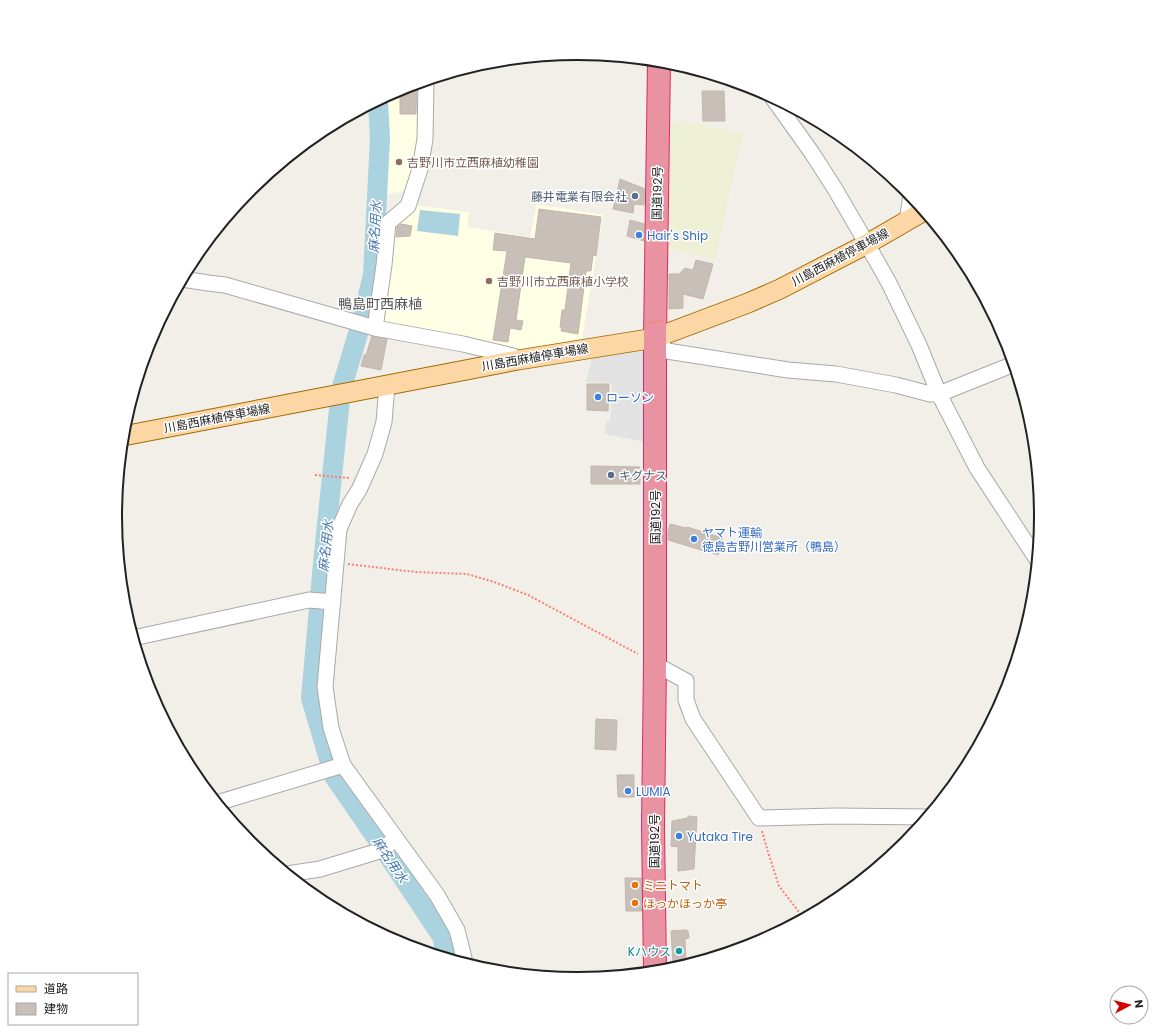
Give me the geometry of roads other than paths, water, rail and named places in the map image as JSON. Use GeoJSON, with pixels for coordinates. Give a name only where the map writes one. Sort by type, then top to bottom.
{"type":"FeatureCollection","features":[{"type":"Feature","properties":{"kind":"highway","name":"国道192号"},"geometry":{"type":"LineString","coordinates":[[655,966],[653,804],[655,664],[655,327],[659,67]]}},
{"type":"Feature","properties":{"kind":"main road","name":"川島西麻植停車場線"},"geometry":{"type":"LineString","coordinates":[[130,435],[518,360],[748,303],[780,289],[867,244],[920,213]]}},
{"type":"Feature","properties":{"kind":"street"},"geometry":{"type":"LineString","coordinates":[[373,328],[384,265],[388,224],[408,206],[420,169],[425,139],[426,86]]}},
{"type":"Feature","properties":{"kind":"street"},"geometry":{"type":"LineString","coordinates":[[779,106],[816,159],[867,244],[889,283],[919,345],[939,394],[976,468],[1033,554]]}},
{"type":"Feature","properties":{"kind":"street"},"geometry":{"type":"LineString","coordinates":[[907,220],[910,203]]}},
{"type":"Feature","properties":{"kind":"street"},"geometry":{"type":"LineString","coordinates":[[188,280],[208,284],[225,284],[373,328],[463,344],[513,356],[518,360]]}},
{"type":"Feature","properties":{"kind":"street"},"geometry":{"type":"LineString","coordinates":[[655,327],[667,351],[788,370],[836,374],[896,385],[930,394],[939,394],[1009,366]]}},
{"type":"Feature","properties":{"kind":"street"},"geometry":{"type":"LineString","coordinates":[[387,385],[384,422],[375,454],[339,529],[333,583],[333,602],[325,687],[331,728],[344,765],[394,840],[437,896],[457,930],[464,958]]}},
{"type":"Feature","properties":{"kind":"street"},"geometry":{"type":"LineString","coordinates":[[139,637],[309,600],[333,602]]}},
{"type":"Feature","properties":{"kind":"street"},"geometry":{"type":"LineString","coordinates":[[655,664],[686,681],[686,700],[693,719],[759,818],[834,816],[922,817]]}},
{"type":"Feature","properties":{"kind":"street"},"geometry":{"type":"LineString","coordinates":[[222,801],[344,765]]}},
{"type":"Feature","properties":{"kind":"street"},"geometry":{"type":"LineString","coordinates":[[294,873],[320,869],[379,851],[394,840]]}},
{"type":"Feature","properties":{"kind":"water"},"geometry":{"type":"Polygon","coordinates":[[[420,210],[460,214],[458,236],[417,231],[420,210]]]}},
{"type":"Feature","properties":{"kind":"waterway","name":"麻名用水"},"geometry":{"type":"LineString","coordinates":[[378,106],[380,138],[373,275],[361,324],[341,390],[311,698],[334,776],[443,938],[444,953]]}},
{"type":"Feature","properties":{"kind":"place","name":"吉野川市立西麻植幼稚園"},"geometry":{"type":"Point","coordinates":[399,162]}},
{"type":"Feature","properties":{"kind":"place","name":"藤井電業有限会社"},"geometry":{"type":"Point","coordinates":[635,196]}},
{"type":"Feature","properties":{"kind":"place","name":"Hair's Ship"},"geometry":{"type":"Point","coordinates":[639,235]}},
{"type":"Feature","properties":{"kind":"place","name":"吉野川市立西麻植小学校"},"geometry":{"type":"Point","coordinates":[489,281]}},
{"type":"Feature","properties":{"kind":"place","name":"ローソン"},"geometry":{"type":"Point","coordinates":[598,397]}},
{"type":"Feature","properties":{"kind":"place","name":"キグナス"},"geometry":{"type":"Point","coordinates":[611,475]}},
{"type":"Feature","properties":{"kind":"place","name":"ヤマト運輸 徳島吉野川営業所（鴨島）"},"geometry":{"type":"Point","coordinates":[694,539]}},
{"type":"Feature","properties":{"kind":"place","name":"LUMIA"},"geometry":{"type":"Point","coordinates":[628,791]}},
{"type":"Feature","properties":{"kind":"place","name":"Yutaka Tire"},"geometry":{"type":"Point","coordinates":[679,836]}},
{"type":"Feature","properties":{"kind":"place","name":"ミニトマト"},"geometry":{"type":"Point","coordinates":[635,885]}},
{"type":"Feature","properties":{"kind":"place","name":"ほっかほっか亭"},"geometry":{"type":"Point","coordinates":[635,903]}},
{"type":"Feature","properties":{"kind":"place","name":"Kハウス"},"geometry":{"type":"Point","coordinates":[679,951]}},
{"type":"Feature","properties":{"kind":"district","name":"鴨島町西麻植"},"geometry":{"type":"Point","coordinates":[380,304]}}]}
